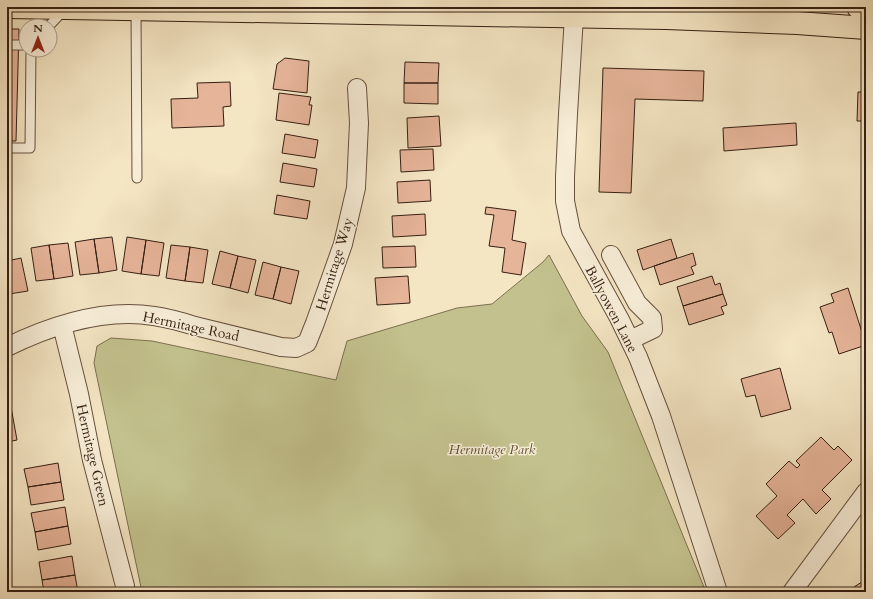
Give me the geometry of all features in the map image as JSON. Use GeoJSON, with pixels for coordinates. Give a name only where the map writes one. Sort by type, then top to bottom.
{"type":"FeatureCollection","features":[{"type":"Feature","properties":{"kind":"highway"},"geometry":{"type":"LineString","coordinates":[[7,7],[574,16],[732,20],[866,28]]}},
{"type":"Feature","properties":{"kind":"highway"},"geometry":{"type":"LineString","coordinates":[[858,7],[866,8]]}},
{"type":"Feature","properties":{"kind":"street","name":"Ballyowen Lane"},"geometry":{"type":"LineString","coordinates":[[574,16],[568,114],[565,201],[571,231],[630,340],[661,416],[718,592]]}},
{"type":"Feature","properties":{"kind":"street","name":"Hermitage Way"},"geometry":{"type":"LineString","coordinates":[[306,343],[315,323],[343,244],[356,188],[359,123],[357,88]]}},
{"type":"Feature","properties":{"kind":"street"},"geometry":{"type":"LineString","coordinates":[[611,255],[637,303],[652,318],[653,329],[630,340]]}},
{"type":"Feature","properties":{"kind":"street","name":"Hermitage Road"},"geometry":{"type":"LineString","coordinates":[[7,347],[34,334],[62,325],[97,316],[126,314],[154,316],[281,347],[296,348],[306,343]]}},
{"type":"Feature","properties":{"kind":"street","name":"Hermitage Green"},"geometry":{"type":"LineString","coordinates":[[62,325],[79,394],[92,460],[125,586]]}},
{"type":"Feature","properties":{"kind":"street"},"geometry":{"type":"LineString","coordinates":[[792,592],[866,492]]}},
{"type":"Feature","properties":{"kind":"lane"},"geometry":{"type":"LineString","coordinates":[[56,18],[65,8]]}},
{"type":"Feature","properties":{"kind":"lane"},"geometry":{"type":"LineString","coordinates":[[136,9],[137,178]]}},
{"type":"Feature","properties":{"kind":"lane"},"geometry":{"type":"LineString","coordinates":[[7,45],[18,45]]}},
{"type":"Feature","properties":{"kind":"lane"},"geometry":{"type":"LineString","coordinates":[[7,148],[30,148],[31,58]]}},
{"type":"Feature","properties":{"kind":"green space","name":"Hermitage Park"},"geometry":{"type":"Polygon","coordinates":[[[549,255],[582,316],[608,352],[706,592],[142,592],[94,363],[97,346],[111,338],[152,341],[336,380],[347,341],[457,308],[492,304],[543,262],[549,255]]]}},
{"type":"Feature","properties":{"kind":"building"},"geometry":{"type":"Polygon","coordinates":[[[7,29],[18,29],[16,141],[7,141],[7,29]]]}},
{"type":"Feature","properties":{"kind":"building"},"geometry":{"type":"Polygon","coordinates":[[[285,58],[309,61],[307,93],[273,89],[277,64],[285,58]]]}},
{"type":"Feature","properties":{"kind":"building"},"geometry":{"type":"Polygon","coordinates":[[[405,62],[439,63],[438,83],[404,83],[405,62]]]}},
{"type":"Feature","properties":{"kind":"building"},"geometry":{"type":"Polygon","coordinates":[[[603,68],[704,71],[703,101],[635,99],[631,193],[599,192],[603,68]]]}},
{"type":"Feature","properties":{"kind":"building"},"geometry":{"type":"Polygon","coordinates":[[[230,82],[231,106],[223,107],[224,126],[172,128],[171,99],[198,98],[197,83],[230,82]]]}},
{"type":"Feature","properties":{"kind":"building"},"geometry":{"type":"Polygon","coordinates":[[[404,83],[438,83],[438,104],[404,103],[404,83]]]}},
{"type":"Feature","properties":{"kind":"building"},"geometry":{"type":"Polygon","coordinates":[[[858,92],[866,92],[866,121],[857,121],[858,92]]]}},
{"type":"Feature","properties":{"kind":"building"},"geometry":{"type":"Polygon","coordinates":[[[279,93],[311,97],[309,105],[312,105],[309,125],[276,120],[279,93]]]}},
{"type":"Feature","properties":{"kind":"building"},"geometry":{"type":"Polygon","coordinates":[[[439,116],[441,146],[408,148],[407,118],[439,116]]]}},
{"type":"Feature","properties":{"kind":"building"},"geometry":{"type":"Polygon","coordinates":[[[796,123],[797,145],[724,151],[723,128],[796,123]]]}},
{"type":"Feature","properties":{"kind":"building"},"geometry":{"type":"Polygon","coordinates":[[[285,134],[318,140],[315,158],[282,153],[285,134]]]}},
{"type":"Feature","properties":{"kind":"building"},"geometry":{"type":"Polygon","coordinates":[[[433,149],[434,170],[401,172],[400,150],[433,149]]]}},
{"type":"Feature","properties":{"kind":"building"},"geometry":{"type":"Polygon","coordinates":[[[283,163],[317,169],[314,187],[280,182],[283,163]]]}},
{"type":"Feature","properties":{"kind":"building"},"geometry":{"type":"Polygon","coordinates":[[[430,180],[431,201],[398,203],[397,182],[430,180]]]}},
{"type":"Feature","properties":{"kind":"building"},"geometry":{"type":"Polygon","coordinates":[[[277,195],[310,201],[307,219],[274,214],[277,195]]]}},
{"type":"Feature","properties":{"kind":"building"},"geometry":{"type":"Polygon","coordinates":[[[486,207],[516,211],[512,240],[526,243],[521,275],[502,272],[505,248],[489,246],[494,215],[485,214],[486,207]]]}},
{"type":"Feature","properties":{"kind":"building"},"geometry":{"type":"Polygon","coordinates":[[[425,214],[426,235],[393,237],[392,216],[425,214]]]}},
{"type":"Feature","properties":{"kind":"building"},"geometry":{"type":"Polygon","coordinates":[[[112,237],[117,270],[99,273],[94,239],[112,237]]]}},
{"type":"Feature","properties":{"kind":"building"},"geometry":{"type":"Polygon","coordinates":[[[127,237],[146,240],[141,274],[122,271],[127,237]]]}},
{"type":"Feature","properties":{"kind":"building"},"geometry":{"type":"Polygon","coordinates":[[[94,239],[99,273],[80,275],[75,242],[94,239]]]}},
{"type":"Feature","properties":{"kind":"building"},"geometry":{"type":"Polygon","coordinates":[[[671,239],[677,258],[643,270],[637,250],[671,239]]]}},
{"type":"Feature","properties":{"kind":"building"},"geometry":{"type":"Polygon","coordinates":[[[146,240],[164,243],[159,276],[141,274],[146,240]]]}},
{"type":"Feature","properties":{"kind":"building"},"geometry":{"type":"Polygon","coordinates":[[[68,243],[73,276],[54,279],[49,245],[68,243]]]}},
{"type":"Feature","properties":{"kind":"building"},"geometry":{"type":"Polygon","coordinates":[[[49,245],[54,279],[36,281],[31,248],[49,245]]]}},
{"type":"Feature","properties":{"kind":"building"},"geometry":{"type":"Polygon","coordinates":[[[171,245],[190,247],[185,281],[166,278],[171,245]]]}},
{"type":"Feature","properties":{"kind":"building"},"geometry":{"type":"Polygon","coordinates":[[[415,246],[416,267],[383,268],[382,247],[415,246]]]}},
{"type":"Feature","properties":{"kind":"building"},"geometry":{"type":"Polygon","coordinates":[[[190,247],[208,250],[203,283],[185,281],[190,247]]]}},
{"type":"Feature","properties":{"kind":"building"},"geometry":{"type":"Polygon","coordinates":[[[220,251],[238,256],[230,288],[212,284],[220,251]]]}},
{"type":"Feature","properties":{"kind":"building"},"geometry":{"type":"Polygon","coordinates":[[[693,253],[696,265],[691,267],[694,274],[660,285],[654,266],[693,253]]]}},
{"type":"Feature","properties":{"kind":"building"},"geometry":{"type":"Polygon","coordinates":[[[238,256],[256,260],[248,293],[230,288],[238,256]]]}},
{"type":"Feature","properties":{"kind":"building"},"geometry":{"type":"Polygon","coordinates":[[[21,258],[28,291],[9,294],[7,283],[7,261],[21,258]]]}},
{"type":"Feature","properties":{"kind":"building"},"geometry":{"type":"Polygon","coordinates":[[[263,262],[281,267],[273,299],[255,295],[263,262]]]}},
{"type":"Feature","properties":{"kind":"building"},"geometry":{"type":"Polygon","coordinates":[[[281,267],[299,271],[291,304],[273,299],[281,267]]]}},
{"type":"Feature","properties":{"kind":"building"},"geometry":{"type":"Polygon","coordinates":[[[408,276],[410,303],[377,305],[375,278],[408,276]]]}},
{"type":"Feature","properties":{"kind":"building"},"geometry":{"type":"Polygon","coordinates":[[[712,276],[715,285],[720,283],[723,294],[683,306],[677,287],[712,276]]]}},
{"type":"Feature","properties":{"kind":"building"},"geometry":{"type":"Polygon","coordinates":[[[7,283],[9,294],[7,295],[7,283]]]}},
{"type":"Feature","properties":{"kind":"building"},"geometry":{"type":"Polygon","coordinates":[[[848,288],[866,345],[839,354],[832,332],[829,333],[820,307],[834,302],[831,294],[848,288]]]}},
{"type":"Feature","properties":{"kind":"building"},"geometry":{"type":"Polygon","coordinates":[[[723,294],[727,305],[721,307],[724,314],[689,325],[683,306],[723,294]]]}},
{"type":"Feature","properties":{"kind":"building"},"geometry":{"type":"Polygon","coordinates":[[[780,368],[791,409],[761,417],[755,395],[746,397],[741,379],[780,368]]]}},
{"type":"Feature","properties":{"kind":"building"},"geometry":{"type":"Polygon","coordinates":[[[11,407],[17,440],[7,442],[7,408],[11,407]]]}},
{"type":"Feature","properties":{"kind":"building"},"geometry":{"type":"Polygon","coordinates":[[[821,437],[834,450],[838,446],[852,460],[822,490],[831,499],[816,514],[803,499],[787,515],[795,523],[778,539],[756,516],[777,496],[766,484],[789,461],[797,468],[800,465],[796,461],[821,437]]]}},
{"type":"Feature","properties":{"kind":"building"},"geometry":{"type":"Polygon","coordinates":[[[58,463],[61,482],[28,487],[24,469],[58,463]]]}},
{"type":"Feature","properties":{"kind":"building"},"geometry":{"type":"Polygon","coordinates":[[[61,482],[64,500],[31,505],[28,487],[61,482]]]}},
{"type":"Feature","properties":{"kind":"building"},"geometry":{"type":"Polygon","coordinates":[[[65,507],[68,526],[35,532],[31,513],[65,507]]]}},
{"type":"Feature","properties":{"kind":"building"},"geometry":{"type":"Polygon","coordinates":[[[68,526],[71,544],[38,550],[35,532],[68,526]]]}},
{"type":"Feature","properties":{"kind":"building"},"geometry":{"type":"Polygon","coordinates":[[[72,556],[75,575],[42,580],[39,562],[72,556]]]}},
{"type":"Feature","properties":{"kind":"building"},"geometry":{"type":"Polygon","coordinates":[[[866,572],[866,592],[858,592],[854,587],[865,580],[862,575],[866,572]]]}},
{"type":"Feature","properties":{"kind":"building"},"geometry":{"type":"Polygon","coordinates":[[[75,575],[78,592],[44,592],[42,580],[75,575]]]}}]}
